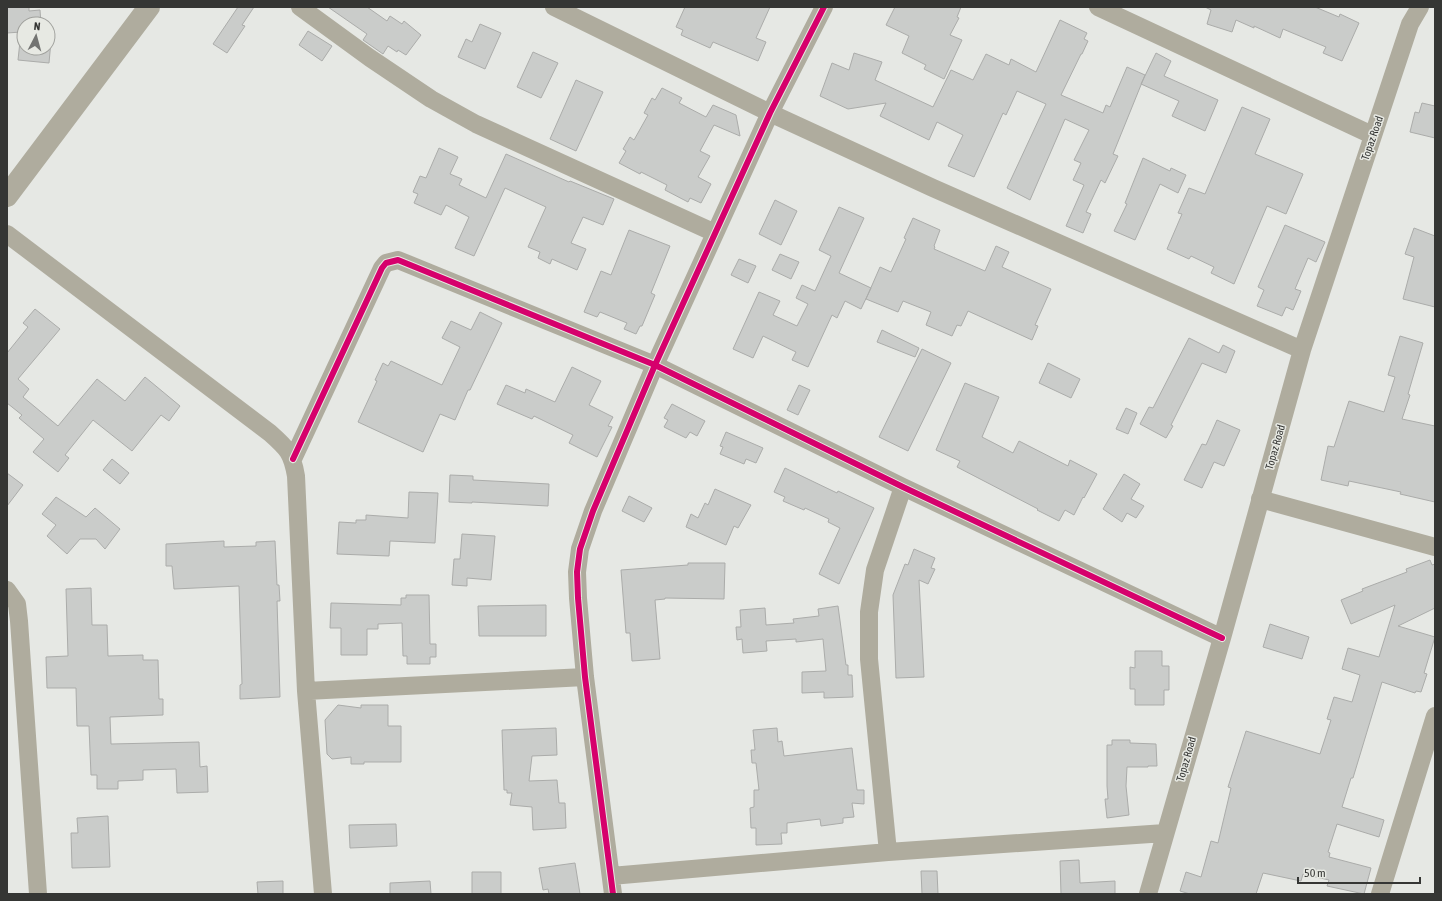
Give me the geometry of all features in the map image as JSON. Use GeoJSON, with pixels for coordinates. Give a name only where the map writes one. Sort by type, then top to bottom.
{"type":"FeatureCollection","features":[{"type":"Feature","properties":{"kind":"street"},"geometry":{"type":"LineString","coordinates":[[7,196],[149,7]]}},
{"type":"Feature","properties":{"kind":"street"},"geometry":{"type":"LineString","coordinates":[[300,7],[370,58],[431,99],[476,124],[715,233]]}},
{"type":"Feature","properties":{"kind":"street"},"geometry":{"type":"LineString","coordinates":[[554,7],[770,113],[933,188],[1302,350]]}},
{"type":"Feature","properties":{"kind":"street"},"geometry":{"type":"LineString","coordinates":[[613,894],[585,677],[577,591],[577,572],[580,549],[593,511],[655,365],[770,113],[824,7]]}},
{"type":"Feature","properties":{"kind":"street"},"geometry":{"type":"LineString","coordinates":[[1098,7],[1372,135]]}},
{"type":"Feature","properties":{"kind":"street","name":"Topaz Road"},"geometry":{"type":"LineString","coordinates":[[1148,894],[1222,638],[1302,350],[1410,24],[1420,7]]}},
{"type":"Feature","properties":{"kind":"street"},"geometry":{"type":"LineString","coordinates":[[7,234],[270,433],[284,445],[293,459],[296,476],[306,691],[323,894]]}},
{"type":"Feature","properties":{"kind":"street"},"geometry":{"type":"LineString","coordinates":[[293,459],[382,268],[386,263],[398,260],[655,365],[903,486],[1222,638]]}},
{"type":"Feature","properties":{"kind":"street"},"geometry":{"type":"LineString","coordinates":[[888,852],[869,659],[870,612],[875,570],[903,486]]}},
{"type":"Feature","properties":{"kind":"street"},"geometry":{"type":"LineString","coordinates":[[1260,499],[1435,547]]}},
{"type":"Feature","properties":{"kind":"street"},"geometry":{"type":"LineString","coordinates":[[7,590],[17,604],[38,894]]}},
{"type":"Feature","properties":{"kind":"street"},"geometry":{"type":"LineString","coordinates":[[306,691],[585,677]]}},
{"type":"Feature","properties":{"kind":"street"},"geometry":{"type":"LineString","coordinates":[[1380,894],[1435,716]]}},
{"type":"Feature","properties":{"kind":"street"},"geometry":{"type":"LineString","coordinates":[[611,876],[888,852],[1165,834]]}},
{"type":"Feature","properties":{"kind":"building"},"geometry":{"type":"Polygon","coordinates":[[[7,7],[29,7],[29,11],[40,10],[40,16],[16,16],[16,32],[7,33],[7,7]]]}},
{"type":"Feature","properties":{"kind":"building"},"geometry":{"type":"Polygon","coordinates":[[[238,7],[254,7],[242,25],[245,26],[227,53],[213,44],[238,7]]]}},
{"type":"Feature","properties":{"kind":"building"},"geometry":{"type":"Polygon","coordinates":[[[328,7],[367,7],[387,21],[390,16],[402,24],[404,21],[421,35],[406,55],[398,50],[397,52],[388,46],[383,54],[363,40],[367,34],[328,7]]]}},
{"type":"Feature","properties":{"kind":"building"},"geometry":{"type":"Polygon","coordinates":[[[685,7],[770,7],[756,38],[766,42],[758,61],[713,42],[710,48],[681,35],[683,30],[676,27],[685,7]]]}},
{"type":"Feature","properties":{"kind":"building"},"geometry":{"type":"Polygon","coordinates":[[[895,7],[961,7],[957,17],[959,18],[950,35],[962,40],[944,79],[924,69],[926,65],[902,53],[909,36],[886,25],[895,7]]]}},
{"type":"Feature","properties":{"kind":"building"},"geometry":{"type":"Polygon","coordinates":[[[1205,7],[1315,7],[1339,17],[1340,14],[1359,23],[1342,61],[1323,53],[1326,47],[1283,29],[1280,38],[1254,26],[1254,28],[1236,20],[1232,32],[1207,24],[1211,10],[1205,7]]]}},
{"type":"Feature","properties":{"kind":"building"},"geometry":{"type":"Polygon","coordinates":[[[1060,20],[1087,33],[1084,39],[1088,41],[1061,95],[1103,113],[1106,105],[1110,107],[1127,67],[1145,75],[1113,154],[1118,156],[1105,183],[1101,180],[1086,212],[1091,214],[1083,233],[1066,226],[1084,185],[1073,180],[1081,163],[1074,160],[1089,130],[1065,119],[1030,200],[1007,188],[1046,104],[1017,91],[1006,115],[1003,113],[974,177],[948,166],[963,135],[937,122],[929,140],[880,116],[886,103],[848,109],[820,96],[832,63],[849,70],[854,53],[882,62],[875,80],[933,107],[951,70],[973,80],[986,54],[1009,65],[1011,59],[1036,72],[1060,20]]]}},
{"type":"Feature","properties":{"kind":"building"},"geometry":{"type":"Polygon","coordinates":[[[480,24],[501,33],[485,69],[458,57],[466,39],[472,42],[480,24]]]}},
{"type":"Feature","properties":{"kind":"building"},"geometry":{"type":"Polygon","coordinates":[[[308,31],[332,46],[322,61],[299,45],[308,31]]]}},
{"type":"Feature","properties":{"kind":"building"},"geometry":{"type":"Polygon","coordinates":[[[533,52],[558,63],[541,98],[517,87],[533,52]]]}},
{"type":"Feature","properties":{"kind":"building"},"geometry":{"type":"Polygon","coordinates":[[[1156,53],[1171,61],[1164,76],[1218,100],[1205,131],[1172,116],[1179,101],[1141,84],[1156,53]]]}},
{"type":"Feature","properties":{"kind":"building"},"geometry":{"type":"Polygon","coordinates":[[[18,56],[50,56],[49,63],[18,60],[18,56]]]}},
{"type":"Feature","properties":{"kind":"building"},"geometry":{"type":"Polygon","coordinates":[[[576,80],[603,92],[576,151],[550,139],[576,80]]]}},
{"type":"Feature","properties":{"kind":"building"},"geometry":{"type":"Polygon","coordinates":[[[662,88],[682,98],[679,103],[706,117],[713,105],[736,115],[740,136],[714,125],[700,151],[710,156],[698,177],[711,184],[701,203],[690,198],[688,202],[665,190],[667,185],[641,172],[640,174],[619,163],[626,151],[623,149],[630,137],[634,140],[648,115],[644,113],[652,98],[655,100],[662,88]]]}},
{"type":"Feature","properties":{"kind":"building"},"geometry":{"type":"Polygon","coordinates":[[[1422,103],[1435,106],[1435,138],[1410,132],[1415,112],[1419,113],[1422,103]]]}},
{"type":"Feature","properties":{"kind":"building"},"geometry":{"type":"Polygon","coordinates":[[[1242,107],[1270,119],[1255,154],[1303,174],[1286,214],[1267,206],[1234,284],[1211,273],[1214,267],[1191,256],[1189,259],[1167,249],[1182,214],[1178,213],[1189,188],[1205,194],[1242,107]]]}},
{"type":"Feature","properties":{"kind":"building"},"geometry":{"type":"Polygon","coordinates":[[[439,148],[458,157],[450,174],[462,179],[459,185],[486,198],[506,154],[569,182],[570,181],[614,199],[603,225],[583,217],[571,243],[586,249],[577,270],[552,259],[550,264],[538,258],[540,252],[528,247],[546,207],[505,188],[474,256],[455,248],[469,217],[446,205],[441,215],[414,203],[418,194],[413,192],[420,176],[426,178],[439,148]]]}},
{"type":"Feature","properties":{"kind":"building"},"geometry":{"type":"Polygon","coordinates":[[[1143,158],[1170,171],[1171,168],[1186,175],[1178,193],[1160,184],[1135,240],[1114,231],[1127,204],[1125,203],[1143,158]]]}},
{"type":"Feature","properties":{"kind":"building"},"geometry":{"type":"Polygon","coordinates":[[[775,200],[797,211],[781,245],[759,234],[775,200]]]}},
{"type":"Feature","properties":{"kind":"building"},"geometry":{"type":"Polygon","coordinates":[[[839,207],[864,218],[839,273],[871,288],[861,309],[845,301],[837,318],[832,315],[808,367],[792,360],[796,352],[763,336],[753,358],[733,349],[759,292],[780,301],[773,315],[797,326],[808,304],[796,298],[802,285],[815,291],[831,256],[819,250],[839,207]]]}},
{"type":"Feature","properties":{"kind":"building"},"geometry":{"type":"Polygon","coordinates":[[[913,218],[940,230],[934,249],[985,271],[996,246],[1009,252],[1002,267],[1051,289],[1035,325],[1038,326],[1032,340],[968,311],[961,326],[957,325],[952,336],[926,325],[931,312],[903,301],[898,312],[866,299],[880,267],[891,272],[906,239],[904,238],[913,218]]]}},
{"type":"Feature","properties":{"kind":"building"},"geometry":{"type":"Polygon","coordinates":[[[1285,225],[1325,242],[1316,262],[1308,258],[1295,289],[1301,291],[1293,310],[1286,307],[1282,316],[1257,306],[1264,290],[1258,287],[1285,225]]]}},
{"type":"Feature","properties":{"kind":"building"},"geometry":{"type":"Polygon","coordinates":[[[1414,228],[1435,236],[1435,307],[1403,299],[1414,257],[1405,254],[1414,228]]]}},
{"type":"Feature","properties":{"kind":"building"},"geometry":{"type":"Polygon","coordinates":[[[629,230],[670,246],[651,293],[655,295],[642,326],[640,326],[636,334],[624,329],[627,323],[600,312],[597,317],[584,312],[601,271],[611,275],[629,230]]]}},
{"type":"Feature","properties":{"kind":"building"},"geometry":{"type":"Polygon","coordinates":[[[780,254],[799,262],[791,279],[772,270],[780,254]]]}},
{"type":"Feature","properties":{"kind":"building"},"geometry":{"type":"Polygon","coordinates":[[[739,259],[756,266],[748,283],[731,275],[739,259]]]}},
{"type":"Feature","properties":{"kind":"building"},"geometry":{"type":"Polygon","coordinates":[[[35,309],[60,329],[18,379],[29,389],[23,397],[58,426],[97,379],[125,401],[145,377],[180,406],[169,421],[161,415],[132,451],[93,420],[65,455],[69,458],[58,472],[33,452],[44,439],[19,418],[22,415],[7,403],[7,353],[28,327],[23,323],[35,309]]]}},
{"type":"Feature","properties":{"kind":"building"},"geometry":{"type":"Polygon","coordinates":[[[480,312],[502,323],[470,390],[468,390],[455,420],[440,414],[423,452],[358,422],[377,381],[375,380],[383,363],[388,366],[391,361],[442,385],[460,347],[442,338],[451,321],[471,330],[480,312]]]}},
{"type":"Feature","properties":{"kind":"building"},"geometry":{"type":"Polygon","coordinates":[[[882,330],[919,348],[915,357],[877,342],[882,330]]]}},
{"type":"Feature","properties":{"kind":"building"},"geometry":{"type":"Polygon","coordinates":[[[1400,336],[1423,343],[1408,394],[1410,395],[1402,419],[1435,426],[1435,502],[1400,494],[1401,492],[1349,481],[1348,486],[1321,480],[1328,446],[1334,447],[1349,401],[1384,412],[1395,377],[1388,375],[1400,336]]]}},
{"type":"Feature","properties":{"kind":"building"},"geometry":{"type":"Polygon","coordinates":[[[1189,338],[1219,353],[1223,345],[1235,351],[1226,373],[1202,363],[1166,438],[1140,424],[1149,407],[1153,408],[1189,338]]]}},
{"type":"Feature","properties":{"kind":"building"},"geometry":{"type":"Polygon","coordinates":[[[922,349],[951,363],[908,451],[879,437],[922,349]]]}},
{"type":"Feature","properties":{"kind":"building"},"geometry":{"type":"Polygon","coordinates":[[[1048,363],[1080,379],[1071,398],[1039,383],[1048,363]]]}},
{"type":"Feature","properties":{"kind":"building"},"geometry":{"type":"Polygon","coordinates":[[[572,367],[601,381],[589,405],[613,417],[608,426],[612,427],[597,457],[569,443],[573,435],[534,416],[532,419],[497,404],[506,385],[525,393],[526,389],[555,402],[572,367]]]}},
{"type":"Feature","properties":{"kind":"building"},"geometry":{"type":"Polygon","coordinates":[[[965,383],[999,397],[982,437],[1013,453],[1019,441],[1068,466],[1070,460],[1097,474],[1074,515],[1065,510],[1059,521],[957,467],[960,461],[936,450],[965,383]]]}},
{"type":"Feature","properties":{"kind":"building"},"geometry":{"type":"Polygon","coordinates":[[[799,385],[810,390],[798,415],[787,410],[799,385]]]}},
{"type":"Feature","properties":{"kind":"building"},"geometry":{"type":"Polygon","coordinates":[[[672,404],[705,421],[697,436],[690,432],[686,438],[664,427],[668,420],[664,418],[672,404]]]}},
{"type":"Feature","properties":{"kind":"building"},"geometry":{"type":"Polygon","coordinates":[[[1126,408],[1137,413],[1128,434],[1116,429],[1126,408]]]}},
{"type":"Feature","properties":{"kind":"building"},"geometry":{"type":"Polygon","coordinates":[[[1217,420],[1240,430],[1224,466],[1214,462],[1202,488],[1184,480],[1202,444],[1206,445],[1217,420]]]}},
{"type":"Feature","properties":{"kind":"building"},"geometry":{"type":"Polygon","coordinates":[[[726,432],[763,448],[756,463],[746,459],[744,464],[720,454],[723,447],[720,446],[726,432]]]}},
{"type":"Feature","properties":{"kind":"building"},"geometry":{"type":"Polygon","coordinates":[[[112,459],[129,473],[120,484],[103,470],[112,459]]]}},
{"type":"Feature","properties":{"kind":"building"},"geometry":{"type":"Polygon","coordinates":[[[785,468],[837,493],[838,491],[874,508],[839,584],[819,574],[840,528],[828,522],[829,519],[805,508],[804,510],[783,501],[785,497],[774,492],[785,468]]]}},
{"type":"Feature","properties":{"kind":"building"},"geometry":{"type":"Polygon","coordinates":[[[7,473],[23,485],[7,506],[7,473]]]}},
{"type":"Feature","properties":{"kind":"building"},"geometry":{"type":"Polygon","coordinates":[[[1124,474],[1140,484],[1131,499],[1144,506],[1136,518],[1127,513],[1122,522],[1103,509],[1124,474]]]}},
{"type":"Feature","properties":{"kind":"building"},"geometry":{"type":"Polygon","coordinates":[[[450,475],[473,476],[473,480],[549,484],[548,506],[449,502],[450,475]]]}},
{"type":"Feature","properties":{"kind":"building"},"geometry":{"type":"Polygon","coordinates":[[[715,489],[751,505],[738,528],[734,526],[726,545],[686,527],[691,514],[698,518],[705,503],[708,505],[715,489]]]}},
{"type":"Feature","properties":{"kind":"building"},"geometry":{"type":"Polygon","coordinates":[[[409,492],[438,493],[435,543],[390,541],[389,556],[337,554],[339,522],[356,523],[356,520],[366,520],[366,515],[408,518],[409,492]]]}},
{"type":"Feature","properties":{"kind":"building"},"geometry":{"type":"Polygon","coordinates":[[[629,496],[652,508],[644,522],[622,511],[629,496]]]}},
{"type":"Feature","properties":{"kind":"building"},"geometry":{"type":"Polygon","coordinates":[[[56,497],[86,517],[95,508],[120,529],[105,549],[96,539],[80,539],[67,554],[47,536],[56,525],[42,514],[56,497]]]}},
{"type":"Feature","properties":{"kind":"building"},"geometry":{"type":"Polygon","coordinates":[[[462,534],[495,536],[491,580],[467,578],[467,586],[452,585],[454,559],[460,559],[462,534]]]}},
{"type":"Feature","properties":{"kind":"building"},"geometry":{"type":"Polygon","coordinates":[[[224,541],[224,547],[256,546],[256,542],[275,541],[277,585],[279,585],[280,601],[277,601],[280,697],[240,699],[240,685],[242,684],[239,586],[174,589],[172,566],[166,566],[166,544],[224,541]]]}},
{"type":"Feature","properties":{"kind":"building"},"geometry":{"type":"Polygon","coordinates":[[[914,549],[935,558],[931,568],[935,569],[928,584],[919,580],[924,677],[896,678],[893,595],[905,564],[908,565],[914,549]]]}},
{"type":"Feature","properties":{"kind":"building"},"geometry":{"type":"Polygon","coordinates":[[[1430,560],[1432,565],[1435,564],[1435,608],[1398,626],[1435,637],[1424,673],[1427,674],[1421,692],[1416,691],[1415,693],[1382,682],[1353,778],[1351,778],[1342,807],[1384,820],[1379,837],[1337,824],[1328,852],[1330,853],[1329,857],[1371,868],[1364,894],[1327,886],[1329,880],[1303,874],[1301,881],[1263,873],[1256,894],[1190,894],[1180,891],[1186,872],[1201,877],[1211,841],[1218,843],[1231,788],[1228,787],[1246,731],[1320,754],[1331,720],[1327,719],[1334,697],[1352,702],[1360,675],[1342,669],[1348,648],[1379,657],[1395,605],[1351,624],[1341,600],[1363,591],[1362,589],[1407,572],[1406,569],[1430,560]]]}},
{"type":"Feature","properties":{"kind":"building"},"geometry":{"type":"Polygon","coordinates":[[[688,563],[725,563],[724,599],[665,598],[655,600],[660,659],[632,661],[630,633],[626,633],[621,570],[688,565],[688,563]]]}},
{"type":"Feature","properties":{"kind":"building"},"geometry":{"type":"Polygon","coordinates":[[[91,588],[92,625],[107,625],[108,656],[143,655],[143,660],[158,660],[159,699],[163,699],[163,715],[110,717],[111,744],[199,742],[200,767],[207,766],[208,792],[177,793],[176,769],[143,770],[143,780],[118,781],[118,789],[97,789],[97,775],[91,775],[89,726],[77,726],[76,688],[47,688],[46,657],[68,656],[66,589],[91,588]]]}},
{"type":"Feature","properties":{"kind":"building"},"geometry":{"type":"Polygon","coordinates":[[[406,595],[429,595],[430,644],[436,644],[436,657],[430,657],[430,664],[407,664],[407,656],[403,656],[402,623],[378,624],[378,629],[367,629],[367,655],[341,655],[341,628],[330,628],[331,603],[401,605],[401,598],[406,598],[406,595]]]}},
{"type":"Feature","properties":{"kind":"building"},"geometry":{"type":"Polygon","coordinates":[[[546,605],[546,636],[479,636],[478,606],[546,605]]]}},
{"type":"Feature","properties":{"kind":"building"},"geometry":{"type":"Polygon","coordinates":[[[838,606],[846,665],[848,665],[848,675],[852,675],[853,697],[824,698],[824,692],[802,693],[802,672],[826,671],[823,639],[796,642],[796,639],[766,641],[767,651],[743,653],[742,639],[737,640],[736,627],[741,627],[740,610],[765,608],[766,625],[794,623],[793,619],[819,616],[818,609],[838,606]]]}},
{"type":"Feature","properties":{"kind":"building"},"geometry":{"type":"Polygon","coordinates":[[[1270,624],[1309,637],[1302,659],[1263,647],[1270,624]]]}},
{"type":"Feature","properties":{"kind":"building"},"geometry":{"type":"Polygon","coordinates":[[[1135,651],[1162,651],[1162,666],[1169,666],[1169,690],[1164,690],[1164,705],[1135,705],[1135,689],[1130,689],[1130,667],[1135,668],[1135,651]]]}},
{"type":"Feature","properties":{"kind":"building"},"geometry":{"type":"Polygon","coordinates":[[[338,705],[361,708],[361,705],[388,705],[388,726],[401,726],[401,762],[364,762],[364,764],[351,764],[351,757],[332,759],[327,754],[325,720],[338,705]]]}},
{"type":"Feature","properties":{"kind":"building"},"geometry":{"type":"Polygon","coordinates":[[[556,728],[557,755],[532,756],[529,781],[557,780],[559,803],[565,803],[566,828],[533,830],[532,807],[510,805],[512,793],[507,793],[507,790],[504,790],[502,730],[556,728]]]}},
{"type":"Feature","properties":{"kind":"building"},"geometry":{"type":"Polygon","coordinates":[[[777,728],[778,742],[782,741],[784,756],[852,748],[857,790],[864,790],[864,804],[852,803],[854,817],[843,818],[843,823],[821,826],[820,819],[787,823],[787,833],[781,833],[782,844],[756,845],[756,828],[751,828],[750,808],[754,807],[754,790],[759,790],[756,763],[752,763],[751,750],[755,750],[753,730],[777,728]]]}},
{"type":"Feature","properties":{"kind":"building"},"geometry":{"type":"Polygon","coordinates":[[[1112,740],[1130,740],[1130,743],[1156,744],[1157,766],[1127,767],[1126,786],[1129,815],[1107,818],[1105,799],[1108,799],[1107,745],[1112,745],[1112,740]]]}},
{"type":"Feature","properties":{"kind":"building"},"geometry":{"type":"Polygon","coordinates":[[[108,816],[110,867],[72,868],[71,833],[78,833],[77,818],[108,816]]]}},
{"type":"Feature","properties":{"kind":"building"},"geometry":{"type":"Polygon","coordinates":[[[396,824],[397,846],[350,848],[349,825],[396,824]]]}},
{"type":"Feature","properties":{"kind":"building"},"geometry":{"type":"Polygon","coordinates":[[[1079,860],[1080,883],[1115,881],[1115,894],[1061,894],[1060,861],[1079,860]]]}},
{"type":"Feature","properties":{"kind":"building"},"geometry":{"type":"Polygon","coordinates":[[[575,863],[580,894],[549,894],[548,889],[543,890],[539,868],[575,863]]]}},
{"type":"Feature","properties":{"kind":"building"},"geometry":{"type":"Polygon","coordinates":[[[921,871],[937,871],[938,894],[922,894],[921,871]]]}},
{"type":"Feature","properties":{"kind":"building"},"geometry":{"type":"Polygon","coordinates":[[[472,872],[501,872],[501,894],[472,894],[472,872]]]}},
{"type":"Feature","properties":{"kind":"building"},"geometry":{"type":"Polygon","coordinates":[[[283,881],[283,894],[258,894],[257,882],[283,881]]]}},
{"type":"Feature","properties":{"kind":"building"},"geometry":{"type":"Polygon","coordinates":[[[430,881],[431,894],[390,894],[390,883],[430,881]]]}},
{"type":"Feature","properties":{"kind":"cycle path"},"geometry":{"type":"LineString","coordinates":[[613,894],[585,677],[578,598],[577,572],[580,549],[593,511],[655,365],[770,113],[824,7]]}},
{"type":"Feature","properties":{"kind":"cycle path"},"geometry":{"type":"LineString","coordinates":[[293,459],[382,268],[386,263],[398,260],[655,365],[903,487],[1222,638]]}}]}
